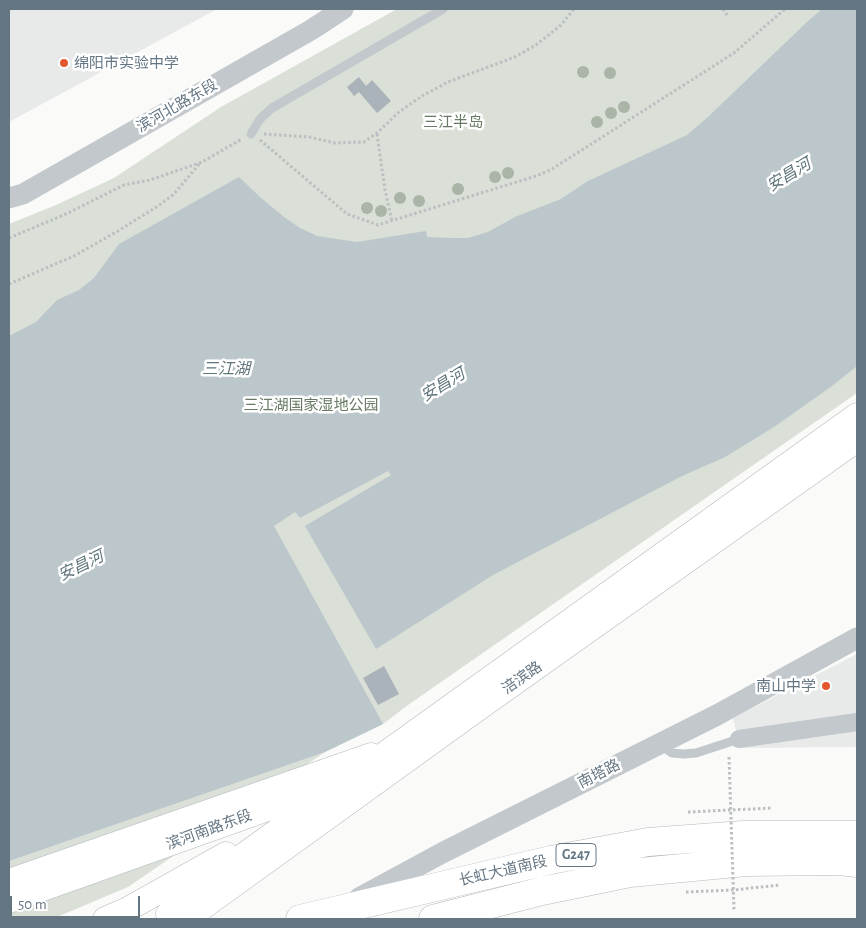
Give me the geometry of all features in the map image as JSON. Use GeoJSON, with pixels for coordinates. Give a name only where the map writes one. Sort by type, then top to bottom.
{"type":"FeatureCollection","features":[{"type":"Feature","properties":{"kind":"highway","name":"长虹大道南段"},"geometry":{"type":"LineString","coordinates":[[300,919],[551,860],[648,842],[743,835],[857,835]]}},
{"type":"Feature","properties":{"kind":"highway","name":"长虹大道南段"},"geometry":{"type":"LineString","coordinates":[[433,919],[542,891],[630,873],[746,862],[839,861],[857,863]]}},
{"type":"Feature","properties":{"kind":"main road","name":"涪滨路"},"geometry":{"type":"LineString","coordinates":[[178,916],[215,898],[403,752],[857,415]]}},
{"type":"Feature","properties":{"kind":"main road","name":"涪滨路"},"geometry":{"type":"LineString","coordinates":[[403,752],[857,440]]}},
{"type":"Feature","properties":{"kind":"main road","name":"滨河南路东段"},"geometry":{"type":"LineString","coordinates":[[167,835],[197,834],[349,780],[403,752]]}},
{"type":"Feature","properties":{"kind":"main road","name":"滨河南路东段"},"geometry":{"type":"LineString","coordinates":[[9,901],[167,835],[403,752]]}},
{"type":"Feature","properties":{"kind":"main road"},"geometry":{"type":"LineString","coordinates":[[105,919],[185,877],[218,866],[349,780]]}},
{"type":"Feature","properties":{"kind":"main road"},"geometry":{"type":"LineString","coordinates":[[197,834],[213,849],[218,866],[219,887],[215,898]]}},
{"type":"Feature","properties":{"kind":"main road"},"geometry":{"type":"LineString","coordinates":[[167,835],[179,845],[190,850],[193,858],[192,867],[185,877]]}},
{"type":"Feature","properties":{"kind":"main road","name":"滨河南路东段"},"geometry":{"type":"LineString","coordinates":[[9,881],[138,846]]}},
{"type":"Feature","properties":{"kind":"main road"},"geometry":{"type":"LineString","coordinates":[[178,916],[218,866]]}},
{"type":"Feature","properties":{"kind":"street","name":"滨河北路东段"},"geometry":{"type":"LineString","coordinates":[[9,198],[23,194],[311,30],[343,9]]}},
{"type":"Feature","properties":{"kind":"street","name":"南塔路"},"geometry":{"type":"LineString","coordinates":[[340,909],[442,853],[717,715],[857,638]]}},
{"type":"Feature","properties":{"kind":"street"},"geometry":{"type":"LineString","coordinates":[[739,739],[857,722]]}},
{"type":"Feature","properties":{"kind":"lane"},"geometry":{"type":"LineString","coordinates":[[251,134],[260,119],[272,108],[444,9]]}},
{"type":"Feature","properties":{"kind":"lane"},"geometry":{"type":"LineString","coordinates":[[659,744],[672,753],[684,754],[696,753],[739,739]]}},
{"type":"Feature","properties":{"kind":"path"},"geometry":{"type":"LineString","coordinates":[[9,238],[66,214],[124,185],[150,180],[202,162],[251,134],[309,137],[335,143],[364,142],[377,133],[399,112],[422,96],[448,82],[514,57],[536,44],[561,25],[574,9]]}},
{"type":"Feature","properties":{"kind":"path"},"geometry":{"type":"LineString","coordinates":[[723,9],[726,15]]}},
{"type":"Feature","properties":{"kind":"path"},"geometry":{"type":"LineString","coordinates":[[251,134],[274,151],[347,214],[378,225],[552,170],[734,53],[785,9]]}},
{"type":"Feature","properties":{"kind":"path"},"geometry":{"type":"LineString","coordinates":[[377,133],[384,184],[392,221]]}},
{"type":"Feature","properties":{"kind":"path"},"geometry":{"type":"LineString","coordinates":[[9,284],[74,256],[118,232],[174,194],[202,162]]}},
{"type":"Feature","properties":{"kind":"path"},"geometry":{"type":"LineString","coordinates":[[729,756],[734,910]]}},
{"type":"Feature","properties":{"kind":"path"},"geometry":{"type":"LineString","coordinates":[[688,812],[772,808]]}},
{"type":"Feature","properties":{"kind":"path"},"geometry":{"type":"LineString","coordinates":[[683,892],[788,885]]}},
{"type":"Feature","properties":{"kind":"shaded area","name":"绵阳市实验中学"},"geometry":{"type":"Polygon","coordinates":[[[9,9],[217,9],[9,122],[9,9]]]}},
{"type":"Feature","properties":{"kind":"shaded area","name":"南山中学"},"geometry":{"type":"Polygon","coordinates":[[[857,654],[857,747],[740,748],[733,718],[857,654]]]}},
{"type":"Feature","properties":{"kind":"green space","name":"三江湖"},"geometry":{"type":"Polygon","coordinates":[[[397,9],[857,9],[857,393],[383,724],[325,752],[128,887],[52,919],[9,919],[9,224],[114,178],[221,107],[397,9]]]}},
{"type":"Feature","properties":{"kind":"water","name":"三江湖"},"geometry":{"type":"Polygon","coordinates":[[[822,9],[857,9],[857,366],[774,427],[725,457],[680,477],[493,575],[376,649],[305,526],[391,475],[388,471],[300,518],[295,512],[274,526],[383,724],[325,752],[9,861],[9,336],[36,322],[57,300],[79,290],[94,278],[119,244],[239,177],[284,217],[300,228],[317,236],[357,242],[426,231],[427,237],[451,238],[468,238],[488,232],[515,217],[561,199],[588,181],[687,135],[822,9]]]}},
{"type":"Feature","properties":{"kind":"building"},"geometry":{"type":"Polygon","coordinates":[[[359,77],[366,86],[372,80],[391,101],[377,113],[359,92],[354,96],[347,87],[359,77]]]}},
{"type":"Feature","properties":{"kind":"building"},"geometry":{"type":"Polygon","coordinates":[[[384,666],[399,694],[378,705],[363,678],[384,666]]]}},
{"type":"Feature","properties":{"kind":"place","name":"绵阳市实验中学"},"geometry":{"type":"Point","coordinates":[64,63]}},
{"type":"Feature","properties":{"kind":"place","name":"南山中学"},"geometry":{"type":"Point","coordinates":[826,686]}},
{"type":"Feature","properties":{"kind":"park label","name":"三江半岛"},"geometry":{"type":"Point","coordinates":[453,122]}},
{"type":"Feature","properties":{"kind":"park label","name":"三江湖国家湿地公园"},"geometry":{"type":"Point","coordinates":[311,405]}},
{"type":"Feature","properties":{"kind":"water label","name":"安昌河"},"geometry":{"type":"Point","coordinates":[789,175]}},
{"type":"Feature","properties":{"kind":"water label","name":"安昌河"},"geometry":{"type":"Point","coordinates":[443,385]}},
{"type":"Feature","properties":{"kind":"water label","name":"安昌河"},"geometry":{"type":"Point","coordinates":[81,566]}}]}
